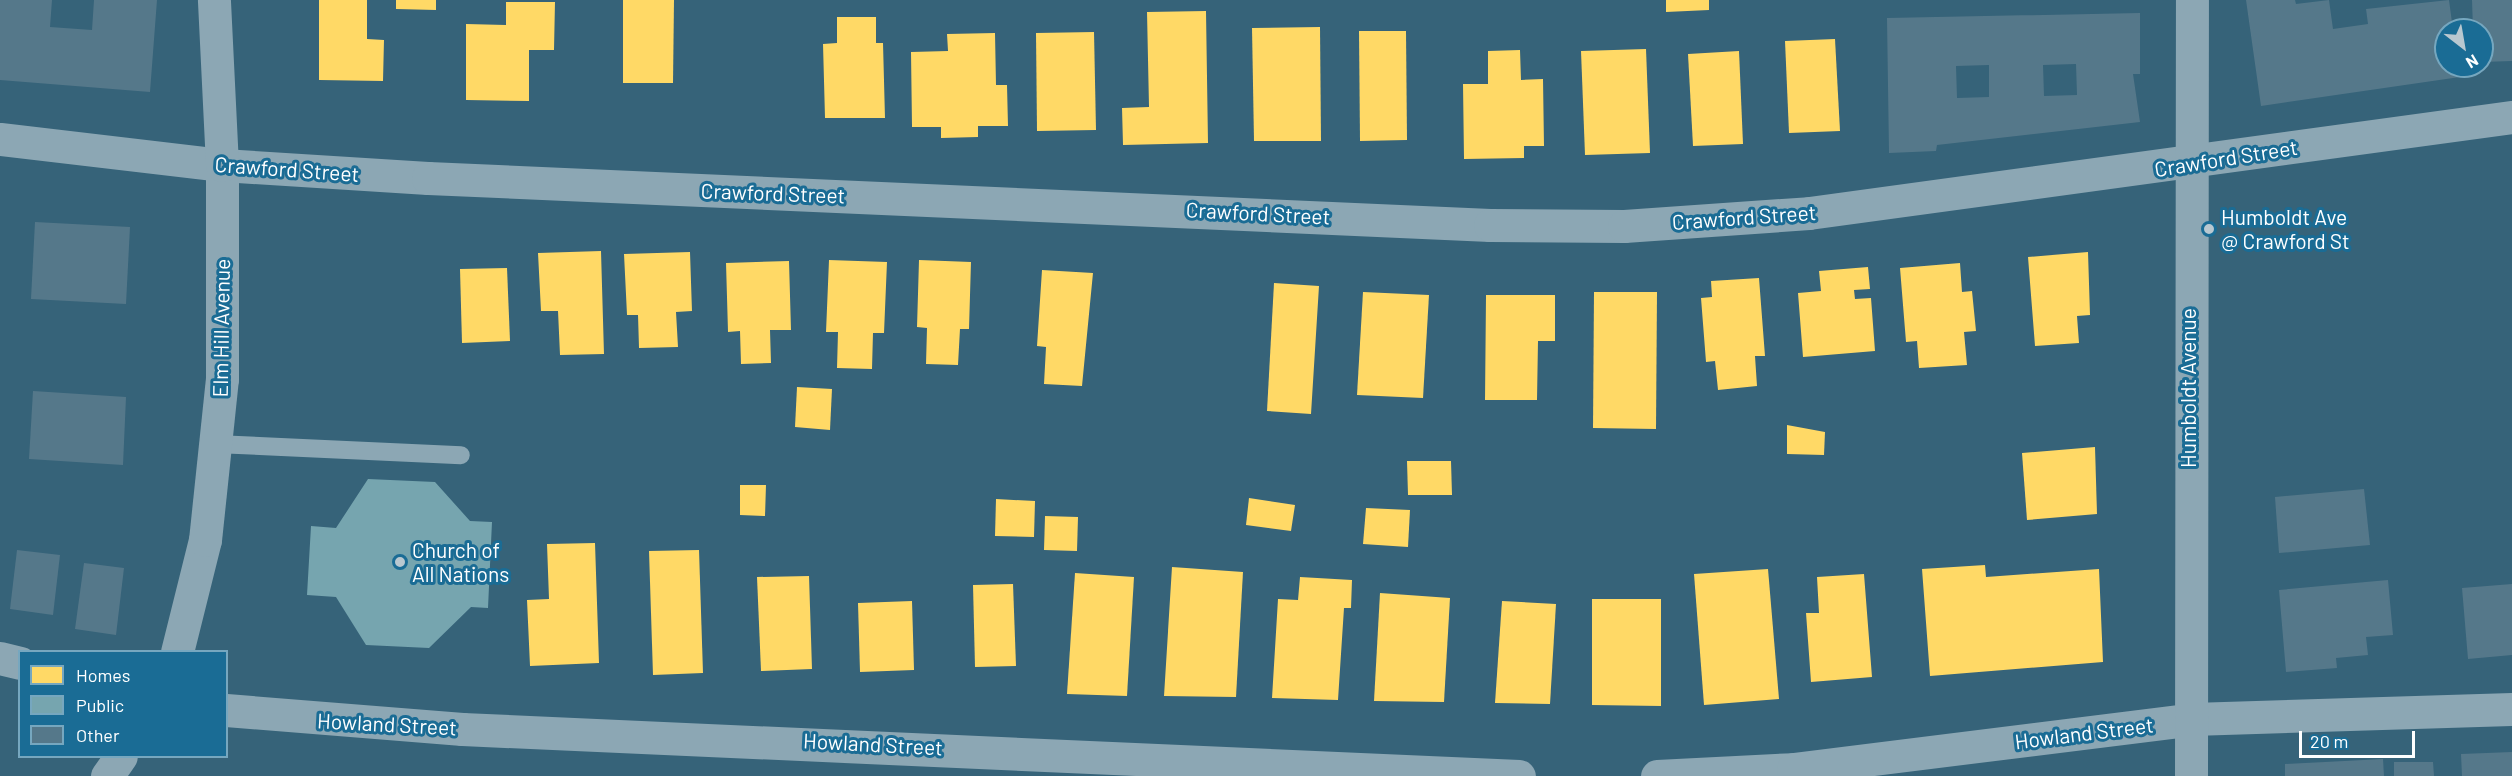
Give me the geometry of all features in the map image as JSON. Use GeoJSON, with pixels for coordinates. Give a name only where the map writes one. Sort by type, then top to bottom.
{"type":"FeatureCollection","features":[{"type":"Feature","properties":{"kind":"street","name":"Elm Hill Avenue"},"geometry":{"type":"LineString","coordinates":[[177,650],[205,540],[222,379],[222,165],[214,0]]}},
{"type":"Feature","properties":{"kind":"street","name":"Humboldt Avenue"},"geometry":{"type":"LineString","coordinates":[[2191,776],[2192,0]]}},
{"type":"Feature","properties":{"kind":"street","name":"Crawford Street"},"geometry":{"type":"LineString","coordinates":[[0,139],[222,165],[1490,225],[1613,226],[1809,213],[2190,165],[2420,127],[2512,117]]}},
{"type":"Feature","properties":{"kind":"street"},"geometry":{"type":"LineString","coordinates":[[0,658],[18,662]]}},
{"type":"Feature","properties":{"kind":"street","name":"Howland Street"},"geometry":{"type":"LineString","coordinates":[[1657,776],[1793,769],[2192,719],[2512,709]]}},
{"type":"Feature","properties":{"kind":"street","name":"Howland Street"},"geometry":{"type":"LineString","coordinates":[[228,710],[462,729],[1519,776]]}},
{"type":"Feature","properties":{"kind":"street"},"geometry":{"type":"LineString","coordinates":[[107,776],[120,758]]}},
{"type":"Feature","properties":{"kind":"lane"},"geometry":{"type":"LineString","coordinates":[[215,444],[461,455]]}},
{"type":"Feature","properties":{"kind":"building: Homes"},"geometry":{"type":"Polygon","coordinates":[[[319,0],[367,0],[367,39],[384,40],[383,81],[319,80],[319,0]]]}},
{"type":"Feature","properties":{"kind":"building: Homes"},"geometry":{"type":"Polygon","coordinates":[[[396,0],[436,0],[436,10],[396,9],[396,0]]]}},
{"type":"Feature","properties":{"kind":"building: Homes"},"geometry":{"type":"Polygon","coordinates":[[[623,0],[674,0],[673,83],[623,83],[623,0]]]}},
{"type":"Feature","properties":{"kind":"building: Homes"},"geometry":{"type":"Polygon","coordinates":[[[1666,0],[1709,0],[1709,10],[1666,12],[1666,0]]]}},
{"type":"Feature","properties":{"kind":"building: Homes"},"geometry":{"type":"Polygon","coordinates":[[[506,2],[555,2],[554,50],[529,50],[529,101],[466,100],[466,24],[506,25],[506,2]]]}},
{"type":"Feature","properties":{"kind":"building: Homes"},"geometry":{"type":"Polygon","coordinates":[[[1206,11],[1208,143],[1123,145],[1122,108],[1149,107],[1147,12],[1206,11]]]}},
{"type":"Feature","properties":{"kind":"building: Homes"},"geometry":{"type":"Polygon","coordinates":[[[837,17],[876,17],[876,43],[883,43],[885,118],[825,118],[823,44],[837,43],[837,17]]]}},
{"type":"Feature","properties":{"kind":"building: Homes"},"geometry":{"type":"Polygon","coordinates":[[[1320,27],[1321,141],[1254,141],[1252,28],[1320,27]]]}},
{"type":"Feature","properties":{"kind":"building: Homes"},"geometry":{"type":"Polygon","coordinates":[[[1359,31],[1406,31],[1407,140],[1360,141],[1359,31]]]}},
{"type":"Feature","properties":{"kind":"building: Homes"},"geometry":{"type":"Polygon","coordinates":[[[1094,32],[1096,130],[1037,131],[1036,33],[1094,32]]]}},
{"type":"Feature","properties":{"kind":"building: Homes"},"geometry":{"type":"Polygon","coordinates":[[[995,33],[996,85],[1007,85],[1008,126],[978,126],[978,137],[941,138],[941,127],[912,127],[911,52],[948,51],[947,34],[995,33]]]}},
{"type":"Feature","properties":{"kind":"building: Homes"},"geometry":{"type":"Polygon","coordinates":[[[1835,39],[1840,131],[1789,133],[1785,41],[1835,39]]]}},
{"type":"Feature","properties":{"kind":"building: Homes"},"geometry":{"type":"Polygon","coordinates":[[[1646,49],[1650,153],[1585,155],[1581,51],[1646,49]]]}},
{"type":"Feature","properties":{"kind":"building: Homes"},"geometry":{"type":"Polygon","coordinates":[[[1520,50],[1521,80],[1543,79],[1544,146],[1524,146],[1524,158],[1464,159],[1463,84],[1488,84],[1488,51],[1520,50]]]}},
{"type":"Feature","properties":{"kind":"building: Homes"},"geometry":{"type":"Polygon","coordinates":[[[1739,51],[1743,144],[1693,146],[1688,54],[1739,51]]]}},
{"type":"Feature","properties":{"kind":"building: Homes"},"geometry":{"type":"Polygon","coordinates":[[[601,251],[604,354],[560,355],[558,311],[541,311],[538,253],[601,251]]]}},
{"type":"Feature","properties":{"kind":"building: Homes"},"geometry":{"type":"Polygon","coordinates":[[[690,252],[692,311],[676,312],[678,347],[639,348],[638,315],[627,315],[624,254],[690,252]]]}},
{"type":"Feature","properties":{"kind":"building: Homes"},"geometry":{"type":"Polygon","coordinates":[[[2088,252],[2090,315],[2077,316],[2079,343],[2035,346],[2028,257],[2088,252]]]}},
{"type":"Feature","properties":{"kind":"building: Homes"},"geometry":{"type":"Polygon","coordinates":[[[829,260],[887,262],[884,333],[873,333],[872,369],[837,368],[838,332],[826,332],[829,260]]]}},
{"type":"Feature","properties":{"kind":"building: Homes"},"geometry":{"type":"Polygon","coordinates":[[[919,260],[971,262],[969,329],[960,329],[958,365],[926,364],[927,328],[917,327],[919,260]]]}},
{"type":"Feature","properties":{"kind":"building: Homes"},"geometry":{"type":"Polygon","coordinates":[[[789,261],[791,330],[770,330],[771,363],[741,364],[740,331],[728,332],[726,263],[789,261]]]}},
{"type":"Feature","properties":{"kind":"building: Homes"},"geometry":{"type":"Polygon","coordinates":[[[1960,263],[1962,292],[1972,291],[1976,331],[1964,332],[1967,365],[1919,368],[1917,341],[1906,342],[1900,268],[1960,263]]]}},
{"type":"Feature","properties":{"kind":"building: Homes"},"geometry":{"type":"Polygon","coordinates":[[[1868,267],[1870,289],[1854,290],[1855,299],[1871,298],[1875,351],[1803,357],[1798,293],[1821,291],[1819,271],[1868,267]]]}},
{"type":"Feature","properties":{"kind":"building: Homes"},"geometry":{"type":"Polygon","coordinates":[[[507,268],[510,341],[462,343],[460,269],[507,268]]]}},
{"type":"Feature","properties":{"kind":"building: Homes"},"geometry":{"type":"Polygon","coordinates":[[[1042,270],[1093,273],[1082,386],[1044,384],[1046,347],[1037,346],[1042,270]]]}},
{"type":"Feature","properties":{"kind":"building: Homes"},"geometry":{"type":"Polygon","coordinates":[[[1759,278],[1765,356],[1755,356],[1757,386],[1718,390],[1715,361],[1706,362],[1701,298],[1712,297],[1711,281],[1759,278]]]}},
{"type":"Feature","properties":{"kind":"building: Homes"},"geometry":{"type":"Polygon","coordinates":[[[1274,283],[1319,286],[1311,414],[1267,411],[1274,283]]]}},
{"type":"Feature","properties":{"kind":"building: Homes"},"geometry":{"type":"Polygon","coordinates":[[[1363,292],[1429,295],[1423,398],[1357,395],[1363,292]]]}},
{"type":"Feature","properties":{"kind":"building: Homes"},"geometry":{"type":"Polygon","coordinates":[[[1594,292],[1657,292],[1656,429],[1593,428],[1594,292]]]}},
{"type":"Feature","properties":{"kind":"building: Homes"},"geometry":{"type":"Polygon","coordinates":[[[1486,295],[1555,295],[1555,341],[1538,341],[1537,400],[1485,400],[1486,295]]]}},
{"type":"Feature","properties":{"kind":"building: Homes"},"geometry":{"type":"Polygon","coordinates":[[[797,387],[832,389],[830,430],[795,427],[797,387]]]}},
{"type":"Feature","properties":{"kind":"building: Homes"},"geometry":{"type":"Polygon","coordinates":[[[1787,425],[1825,432],[1824,455],[1787,454],[1787,425]]]}},
{"type":"Feature","properties":{"kind":"building: Homes"},"geometry":{"type":"Polygon","coordinates":[[[2095,447],[2097,514],[2027,520],[2022,453],[2095,447]]]}},
{"type":"Feature","properties":{"kind":"building: Homes"},"geometry":{"type":"Polygon","coordinates":[[[1407,461],[1451,461],[1452,495],[1408,495],[1407,461]]]}},
{"type":"Feature","properties":{"kind":"building: Homes"},"geometry":{"type":"Polygon","coordinates":[[[740,485],[766,485],[765,516],[740,515],[740,485]]]}},
{"type":"Feature","properties":{"kind":"building: Homes"},"geometry":{"type":"Polygon","coordinates":[[[1249,498],[1295,505],[1291,531],[1246,525],[1249,498]]]}},
{"type":"Feature","properties":{"kind":"building: Homes"},"geometry":{"type":"Polygon","coordinates":[[[996,499],[1035,501],[1034,537],[995,536],[996,499]]]}},
{"type":"Feature","properties":{"kind":"building: Homes"},"geometry":{"type":"Polygon","coordinates":[[[1366,508],[1410,510],[1408,547],[1363,544],[1366,508]]]}},
{"type":"Feature","properties":{"kind":"building: Homes"},"geometry":{"type":"Polygon","coordinates":[[[1045,516],[1078,517],[1077,551],[1044,550],[1045,516]]]}},
{"type":"Feature","properties":{"kind":"building: Homes"},"geometry":{"type":"Polygon","coordinates":[[[595,543],[599,663],[530,666],[527,600],[549,599],[547,544],[595,543]]]}},
{"type":"Feature","properties":{"kind":"building: Homes"},"geometry":{"type":"Polygon","coordinates":[[[699,550],[703,673],[653,675],[649,551],[699,550]]]}},
{"type":"Feature","properties":{"kind":"building: Homes"},"geometry":{"type":"Polygon","coordinates":[[[1985,565],[1986,577],[2099,569],[2103,662],[1930,676],[1922,569],[1985,565]]]}},
{"type":"Feature","properties":{"kind":"building: Homes"},"geometry":{"type":"Polygon","coordinates":[[[1172,567],[1243,572],[1236,697],[1164,696],[1172,567]]]}},
{"type":"Feature","properties":{"kind":"building: Homes"},"geometry":{"type":"Polygon","coordinates":[[[1768,569],[1779,699],[1704,705],[1694,574],[1768,569]]]}},
{"type":"Feature","properties":{"kind":"building: Homes"},"geometry":{"type":"Polygon","coordinates":[[[1075,573],[1134,577],[1127,696],[1067,694],[1075,573]]]}},
{"type":"Feature","properties":{"kind":"building: Homes"},"geometry":{"type":"Polygon","coordinates":[[[1864,574],[1872,677],[1811,682],[1806,613],[1819,613],[1817,577],[1864,574]]]}},
{"type":"Feature","properties":{"kind":"building: Homes"},"geometry":{"type":"Polygon","coordinates":[[[809,576],[812,669],[761,671],[757,577],[809,576]]]}},
{"type":"Feature","properties":{"kind":"building: Homes"},"geometry":{"type":"Polygon","coordinates":[[[1300,577],[1352,580],[1351,608],[1344,608],[1338,700],[1272,698],[1278,599],[1298,600],[1300,577]]]}},
{"type":"Feature","properties":{"kind":"building: Homes"},"geometry":{"type":"Polygon","coordinates":[[[1013,584],[1016,666],[975,667],[973,585],[1013,584]]]}},
{"type":"Feature","properties":{"kind":"building: Homes"},"geometry":{"type":"Polygon","coordinates":[[[1380,593],[1450,598],[1444,702],[1374,701],[1380,593]]]}},
{"type":"Feature","properties":{"kind":"building: Homes"},"geometry":{"type":"Polygon","coordinates":[[[1592,599],[1661,599],[1661,706],[1592,705],[1592,599]]]}},
{"type":"Feature","properties":{"kind":"building: Homes"},"geometry":{"type":"Polygon","coordinates":[[[912,601],[914,670],[860,672],[858,603],[912,601]]]}},
{"type":"Feature","properties":{"kind":"building: Homes"},"geometry":{"type":"Polygon","coordinates":[[[1502,601],[1556,604],[1550,704],[1495,703],[1502,601]]]}},
{"type":"Feature","properties":{"kind":"building: Public","name":"Church of All Nations"},"geometry":{"type":"Polygon","coordinates":[[[368,479],[435,482],[470,521],[492,522],[488,608],[471,607],[429,648],[366,645],[336,597],[307,595],[311,526],[336,528],[368,479]]]}},
{"type":"Feature","properties":{"kind":"building: Other"},"geometry":{"type":"Polygon","coordinates":[[[0,0],[52,0],[50,27],[92,30],[94,0],[157,0],[150,92],[0,80],[0,0]]]}},
{"type":"Feature","properties":{"kind":"building: Other"},"geometry":{"type":"Polygon","coordinates":[[[2246,0],[2295,0],[2296,4],[2329,0],[2333,29],[2368,24],[2366,9],[2449,0],[2451,18],[2434,18],[2434,78],[2453,78],[2261,106],[2246,0]]]}},
{"type":"Feature","properties":{"kind":"building: Other"},"geometry":{"type":"Polygon","coordinates":[[[2472,0],[2512,0],[2512,61],[2494,62],[2494,18],[2473,18],[2472,0]]]}},
{"type":"Feature","properties":{"kind":"building: Other"},"geometry":{"type":"Polygon","coordinates":[[[2140,13],[2140,74],[2133,74],[2140,122],[1937,145],[1936,151],[1889,153],[1887,18],[2140,13]],[[2076,64],[2043,65],[2044,96],[2077,95],[2076,64]],[[1989,65],[1956,66],[1957,98],[1989,97],[1989,65]]]}},
{"type":"Feature","properties":{"kind":"building: Other"},"geometry":{"type":"Polygon","coordinates":[[[35,222],[130,227],[126,304],[31,299],[35,222]]]}},
{"type":"Feature","properties":{"kind":"building: Other"},"geometry":{"type":"Polygon","coordinates":[[[33,391],[126,397],[123,465],[29,459],[33,391]]]}},
{"type":"Feature","properties":{"kind":"building: Other"},"geometry":{"type":"Polygon","coordinates":[[[2364,489],[2370,545],[2279,553],[2275,497],[2364,489]]]}},
{"type":"Feature","properties":{"kind":"building: Other"},"geometry":{"type":"Polygon","coordinates":[[[17,550],[60,555],[53,615],[10,609],[17,550]]]}},
{"type":"Feature","properties":{"kind":"building: Other"},"geometry":{"type":"Polygon","coordinates":[[[84,563],[124,568],[116,635],[75,629],[84,563]]]}},
{"type":"Feature","properties":{"kind":"building: Other"},"geometry":{"type":"Polygon","coordinates":[[[2388,580],[2393,635],[2366,637],[2368,655],[2336,658],[2337,668],[2286,672],[2279,590],[2388,580]]]}},
{"type":"Feature","properties":{"kind":"building: Other"},"geometry":{"type":"Polygon","coordinates":[[[2512,584],[2512,655],[2468,659],[2462,588],[2512,584]]]}},
{"type":"Feature","properties":{"kind":"building: Other"},"geometry":{"type":"Polygon","coordinates":[[[2512,752],[2512,776],[2462,776],[2461,754],[2512,752]]]}},
{"type":"Feature","properties":{"kind":"building: Other"},"geometry":{"type":"Polygon","coordinates":[[[2383,759],[2384,776],[2285,776],[2285,764],[2383,759]]]}},
{"type":"Feature","properties":{"kind":"building: Other"},"geometry":{"type":"Polygon","coordinates":[[[2394,762],[2433,762],[2434,776],[2394,776],[2394,762]]]}},
{"type":"Feature","properties":{"kind":"place","name":"Humboldt Ave @ Crawford St"},"geometry":{"type":"Point","coordinates":[2209,229]}},
{"type":"Feature","properties":{"kind":"place","name":"Church of All Nations"},"geometry":{"type":"Point","coordinates":[400,562]}}]}
